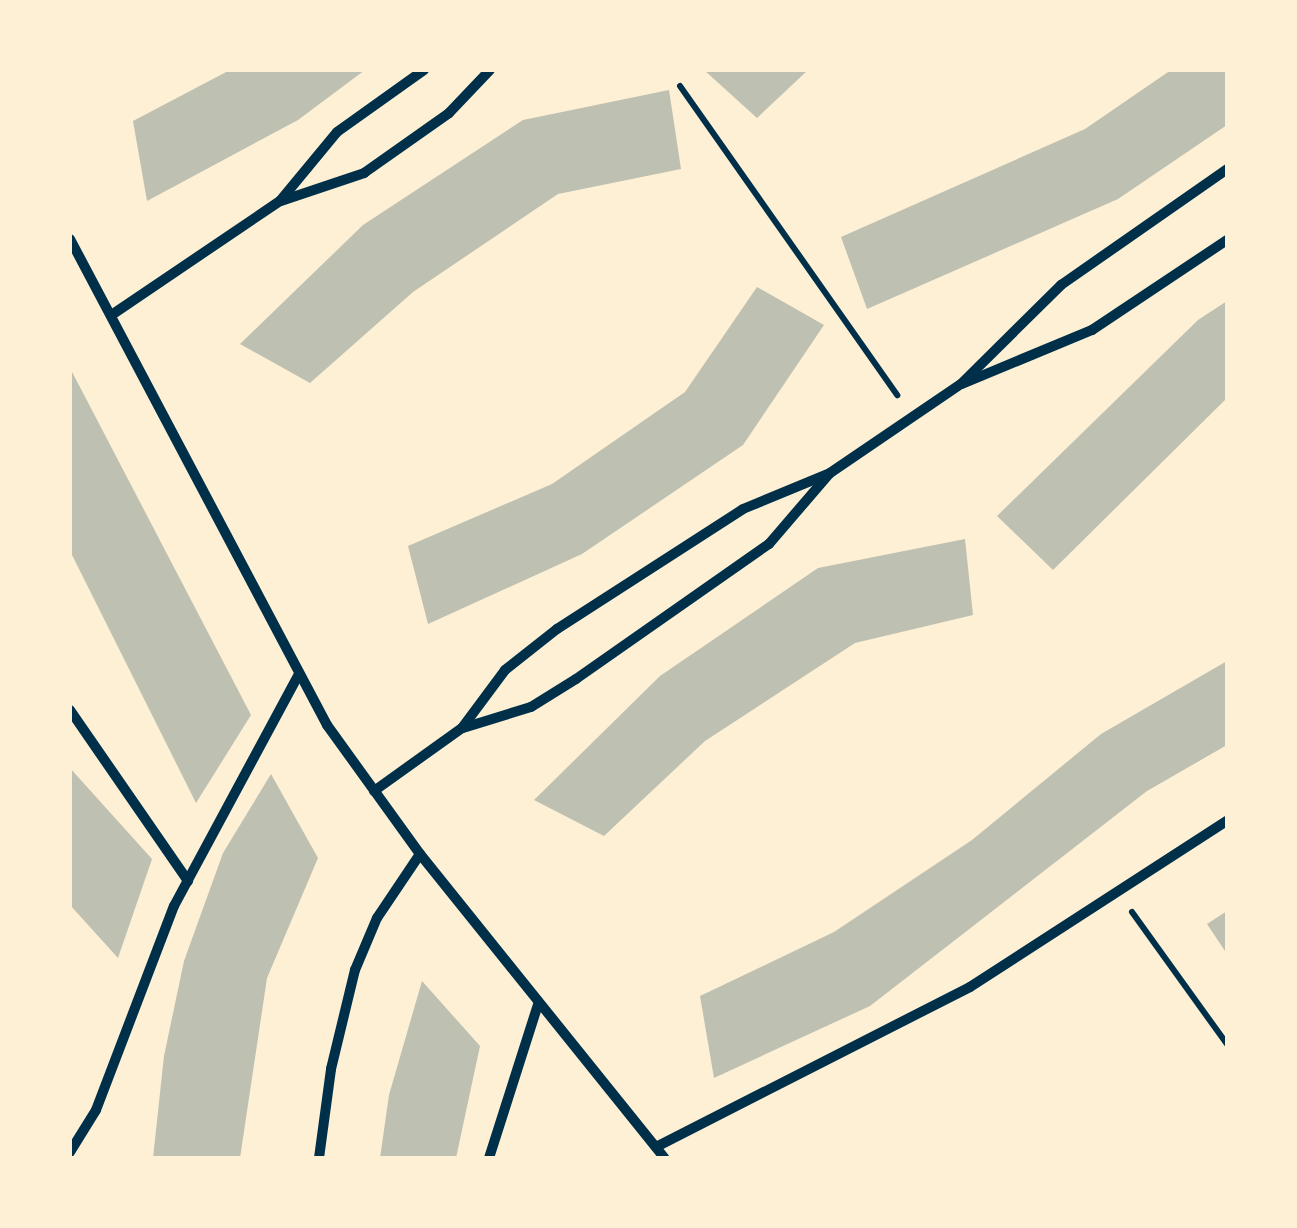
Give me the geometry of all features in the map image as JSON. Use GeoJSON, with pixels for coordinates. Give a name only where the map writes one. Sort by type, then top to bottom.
{"type":"FeatureCollection","features":[{"type":"Feature","properties":{"kind":"street"},"geometry":{"type":"LineString","coordinates":[[280,201],[337,132],[424,70]]}},
{"type":"Feature","properties":{"kind":"street"},"geometry":{"type":"LineString","coordinates":[[112,314],[280,201],[364,173],[449,113],[490,70]]}},
{"type":"Feature","properties":{"kind":"street"},"geometry":{"type":"LineString","coordinates":[[374,791],[462,728],[505,670],[557,628],[743,509],[830,473],[961,384],[1060,285],[1227,169]]}},
{"type":"Feature","properties":{"kind":"street"},"geometry":{"type":"LineString","coordinates":[[70,239],[299,674],[374,791],[538,1004],[664,1158]]}},
{"type":"Feature","properties":{"kind":"street"},"geometry":{"type":"LineString","coordinates":[[961,384],[1082,335],[1227,240]]}},
{"type":"Feature","properties":{"kind":"street"},"geometry":{"type":"LineString","coordinates":[[462,728],[531,707],[560,690],[770,544],[830,473]]}},
{"type":"Feature","properties":{"kind":"street"},"geometry":{"type":"LineString","coordinates":[[70,1152],[96,1110],[143,976],[188,881],[299,674]]}},
{"type":"Feature","properties":{"kind":"street"},"geometry":{"type":"LineString","coordinates":[[70,710],[188,881]]}},
{"type":"Feature","properties":{"kind":"street"},"geometry":{"type":"LineString","coordinates":[[656,1147],[970,986],[1227,821]]}},
{"type":"Feature","properties":{"kind":"street"},"geometry":{"type":"LineString","coordinates":[[319,1158],[334,1054],[355,970],[376,918],[420,854]]}},
{"type":"Feature","properties":{"kind":"street"},"geometry":{"type":"LineString","coordinates":[[490,1158],[538,1004]]}},
{"type":"Feature","properties":{"kind":"path"},"geometry":{"type":"LineString","coordinates":[[680,86],[912,417]]}},
{"type":"Feature","properties":{"kind":"path"},"geometry":{"type":"LineString","coordinates":[[1116,890],[1227,1044]]}},
{"type":"Feature","properties":{"kind":"building"},"geometry":{"type":"Polygon","coordinates":[[[230,70],[365,70],[298,120],[147,201],[133,121],[230,70]]]}},
{"type":"Feature","properties":{"kind":"building"},"geometry":{"type":"Polygon","coordinates":[[[704,70],[808,70],[757,118],[704,70]]]}},
{"type":"Feature","properties":{"kind":"building"},"geometry":{"type":"Polygon","coordinates":[[[1171,70],[1227,70],[1227,125],[1118,199],[867,309],[841,237],[1085,129],[1171,70]]]}},
{"type":"Feature","properties":{"kind":"building"},"geometry":{"type":"Polygon","coordinates":[[[669,90],[681,169],[558,194],[413,292],[310,383],[240,344],[363,225],[523,120],[669,90]]]}},
{"type":"Feature","properties":{"kind":"building"},"geometry":{"type":"Polygon","coordinates":[[[757,287],[824,325],[743,445],[582,554],[428,624],[408,546],[552,484],[685,392],[757,287]]]}},
{"type":"Feature","properties":{"kind":"building"},"geometry":{"type":"Polygon","coordinates":[[[1227,301],[1227,398],[1053,570],[997,516],[1198,320],[1227,301]]]}},
{"type":"Feature","properties":{"kind":"building"},"geometry":{"type":"Polygon","coordinates":[[[70,368],[251,715],[196,803],[70,551],[70,368]]]}},
{"type":"Feature","properties":{"kind":"building"},"geometry":{"type":"Polygon","coordinates":[[[965,539],[973,615],[855,643],[705,741],[604,836],[534,800],[660,676],[818,568],[965,539]]]}},
{"type":"Feature","properties":{"kind":"building"},"geometry":{"type":"Polygon","coordinates":[[[1227,661],[1227,745],[1147,791],[870,1006],[714,1078],[700,996],[834,932],[972,840],[1101,734],[1227,661]]]}},
{"type":"Feature","properties":{"kind":"building"},"geometry":{"type":"Polygon","coordinates":[[[70,768],[152,859],[118,958],[70,905],[70,768]]]}},
{"type":"Feature","properties":{"kind":"building"},"geometry":{"type":"Polygon","coordinates":[[[271,774],[318,858],[267,978],[240,1158],[153,1158],[164,1056],[184,961],[223,853],[271,774]]]}},
{"type":"Feature","properties":{"kind":"building"},"geometry":{"type":"Polygon","coordinates":[[[1227,911],[1227,954],[1207,924],[1227,911]]]}},
{"type":"Feature","properties":{"kind":"building"},"geometry":{"type":"Polygon","coordinates":[[[422,981],[480,1046],[456,1158],[380,1158],[389,1095],[422,981]]]}}]}
